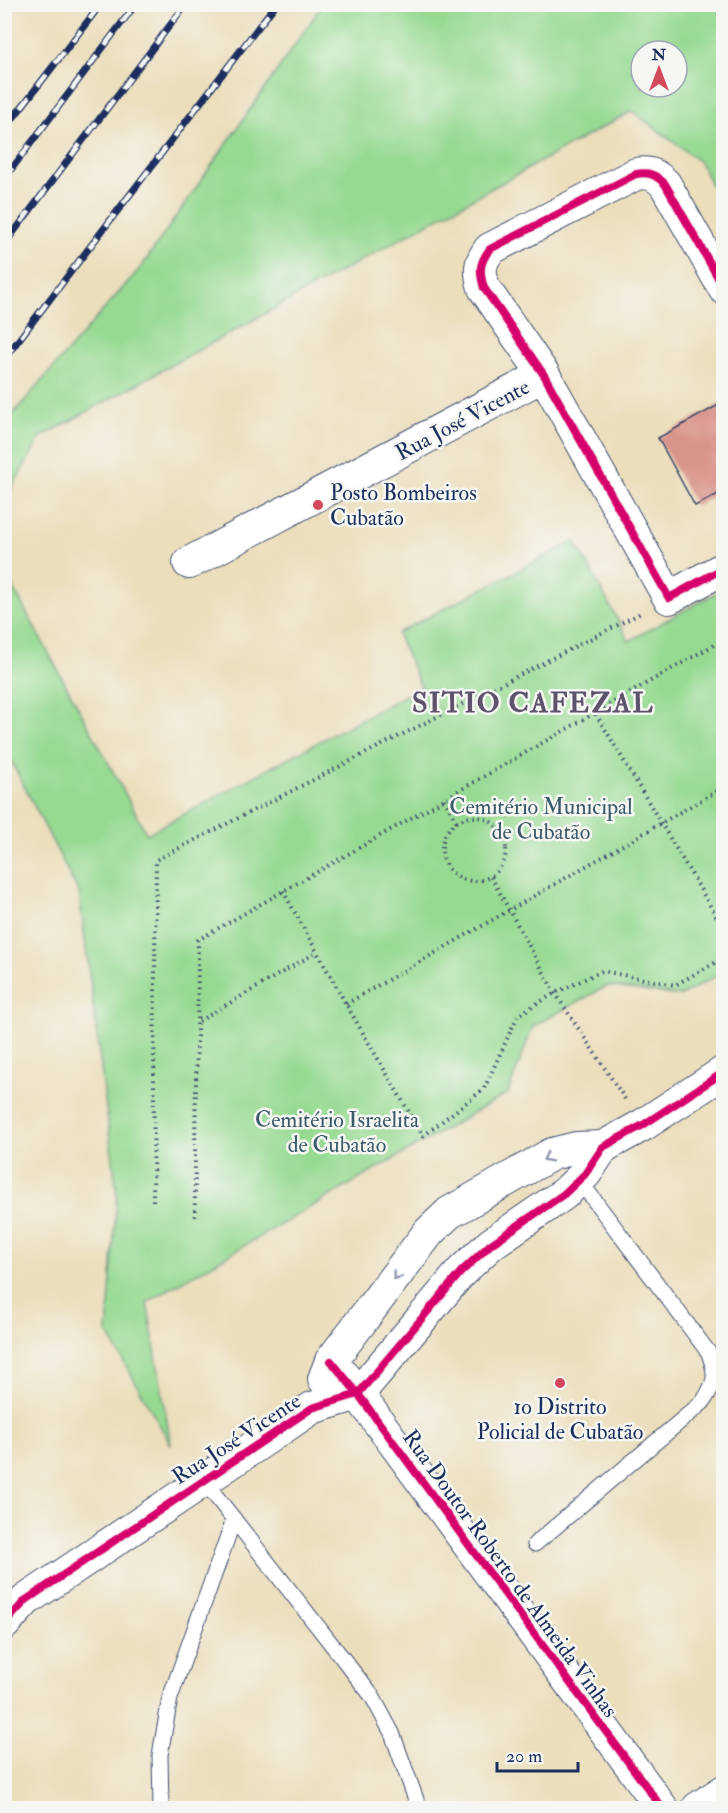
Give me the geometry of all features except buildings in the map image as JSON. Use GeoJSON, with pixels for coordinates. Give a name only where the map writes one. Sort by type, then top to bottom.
{"type":"FeatureCollection","features":[{"type":"Feature","properties":{"kind":"street"},"geometry":{"type":"LineString","coordinates":[[723,288],[665,184],[656,175],[648,172],[636,174],[489,249],[481,259],[479,272],[484,288],[544,375],[669,598],[723,567]]}},
{"type":"Feature","properties":{"kind":"street","name":"Rua José Vicente"},"geometry":{"type":"LineString","coordinates":[[189,563],[544,375]]}},
{"type":"Feature","properties":{"kind":"street","name":"Rua José Vicente"},"geometry":{"type":"LineString","coordinates":[[4,1624],[26,1600],[312,1408],[358,1394],[461,1272],[491,1244],[564,1194],[579,1180],[603,1147],[643,1125],[723,1072]]}},
{"type":"Feature","properties":{"kind":"street","name":"Rua José Vicente"},"geometry":{"type":"LineString","coordinates":[[312,1408],[331,1361],[429,1232],[449,1213],[552,1154],[576,1148],[603,1147]]}},
{"type":"Feature","properties":{"kind":"street","name":"Rua Doutor Roberto de Almeida Vinhas"},"geometry":{"type":"LineString","coordinates":[[331,1361],[358,1394],[661,1808]]}},
{"type":"Feature","properties":{"kind":"street"},"geometry":{"type":"LineString","coordinates":[[698,1809],[723,1791]]}},
{"type":"Feature","properties":{"kind":"lane"},"geometry":{"type":"LineString","coordinates":[[535,1544],[703,1402],[713,1386],[715,1369],[709,1353],[579,1180]]}},
{"type":"Feature","properties":{"kind":"lane"},"geometry":{"type":"LineString","coordinates":[[204,1481],[372,1696],[392,1733],[419,1809]]}},
{"type":"Feature","properties":{"kind":"lane"},"geometry":{"type":"LineString","coordinates":[[161,1809],[160,1755],[170,1698],[234,1519]]}},
{"type":"Feature","properties":{"kind":"path"},"geometry":{"type":"LineString","coordinates":[[153,1201],[156,860],[669,598]]}},
{"type":"Feature","properties":{"kind":"path"},"geometry":{"type":"LineString","coordinates":[[195,1217],[194,1112],[198,1022],[198,940],[596,714],[723,639]]}},
{"type":"Feature","properties":{"kind":"path"},"geometry":{"type":"LineString","coordinates":[[596,714],[723,929]]}},
{"type":"Feature","properties":{"kind":"path"},"geometry":{"type":"LineString","coordinates":[[346,1004],[723,788]]}},
{"type":"Feature","properties":{"kind":"path"},"geometry":{"type":"LineString","coordinates":[[444,799],[458,822]]}},
{"type":"Feature","properties":{"kind":"path"},"geometry":{"type":"LineString","coordinates":[[477,817],[487,819],[502,833],[507,852],[499,871],[491,877],[480,881],[469,881],[458,877],[444,861],[442,850],[444,839],[449,829],[458,822],[477,817]]}},
{"type":"Feature","properties":{"kind":"path"},"geometry":{"type":"LineString","coordinates":[[491,877],[555,993],[643,1125]]}},
{"type":"Feature","properties":{"kind":"path"},"geometry":{"type":"LineString","coordinates":[[283,891],[423,1136],[484,1089],[518,1015],[555,993],[602,971],[675,985],[723,958]]}},
{"type":"Feature","properties":{"kind":"path"},"geometry":{"type":"LineString","coordinates":[[198,1022],[317,952]]}},
{"type":"Feature","properties":{"kind":"green space"},"geometry":{"type":"Polygon","coordinates":[[[323,4],[723,5],[723,209],[700,162],[632,111],[41,437],[5,500],[5,423],[142,266],[323,4]]]}},
{"type":"Feature","properties":{"kind":"green space","name":"Cemitério Municipal de Cubatão"},"geometry":{"type":"Polygon","coordinates":[[[575,541],[629,641],[723,589],[723,972],[681,996],[607,986],[533,1026],[508,1093],[147,1302],[171,1445],[107,1332],[117,1194],[79,893],[5,749],[5,573],[147,834],[421,687],[397,633],[575,541]]]}},
{"type":"Feature","properties":{"kind":"railway"},"geometry":{"type":"LineString","coordinates":[[4,130],[101,4]]}},
{"type":"Feature","properties":{"kind":"railway"},"geometry":{"type":"LineString","coordinates":[[4,179],[136,4]]}},
{"type":"Feature","properties":{"kind":"railway"},"geometry":{"type":"LineString","coordinates":[[4,245],[186,4]]}},
{"type":"Feature","properties":{"kind":"railway"},"geometry":{"type":"LineString","coordinates":[[4,359],[276,4]]}},
{"type":"Feature","properties":{"kind":"cycle path"},"geometry":{"type":"LineString","coordinates":[[724,288],[665,184],[652,174],[645,173],[636,174],[490,249],[481,267],[484,288],[544,375],[669,598],[724,568]]}},
{"type":"Feature","properties":{"kind":"cycle path"},"geometry":{"type":"LineString","coordinates":[[4,1624],[26,1600],[312,1408],[358,1394],[461,1272],[491,1244],[564,1194],[585,1174],[603,1147],[643,1125],[724,1072]]}},
{"type":"Feature","properties":{"kind":"cycle path"},"geometry":{"type":"LineString","coordinates":[[331,1361],[358,1394],[662,1808]]}},
{"type":"Feature","properties":{"kind":"place","name":"Posto Bombeiros Cubatão"},"geometry":{"type":"Point","coordinates":[318,505]}},
{"type":"Feature","properties":{"kind":"place","name":"1o Distrito Policial de Cubatão"},"geometry":{"type":"Point","coordinates":[560,1383]}},
{"type":"Feature","properties":{"kind":"district","name":"SITIO CAFEZAL"},"geometry":{"type":"Point","coordinates":[533,702]}},
{"type":"Feature","properties":{"kind":"park label","name":"Cemitério Israelita de Cubatão"},"geometry":{"type":"Point","coordinates":[337,1132]}}]}
